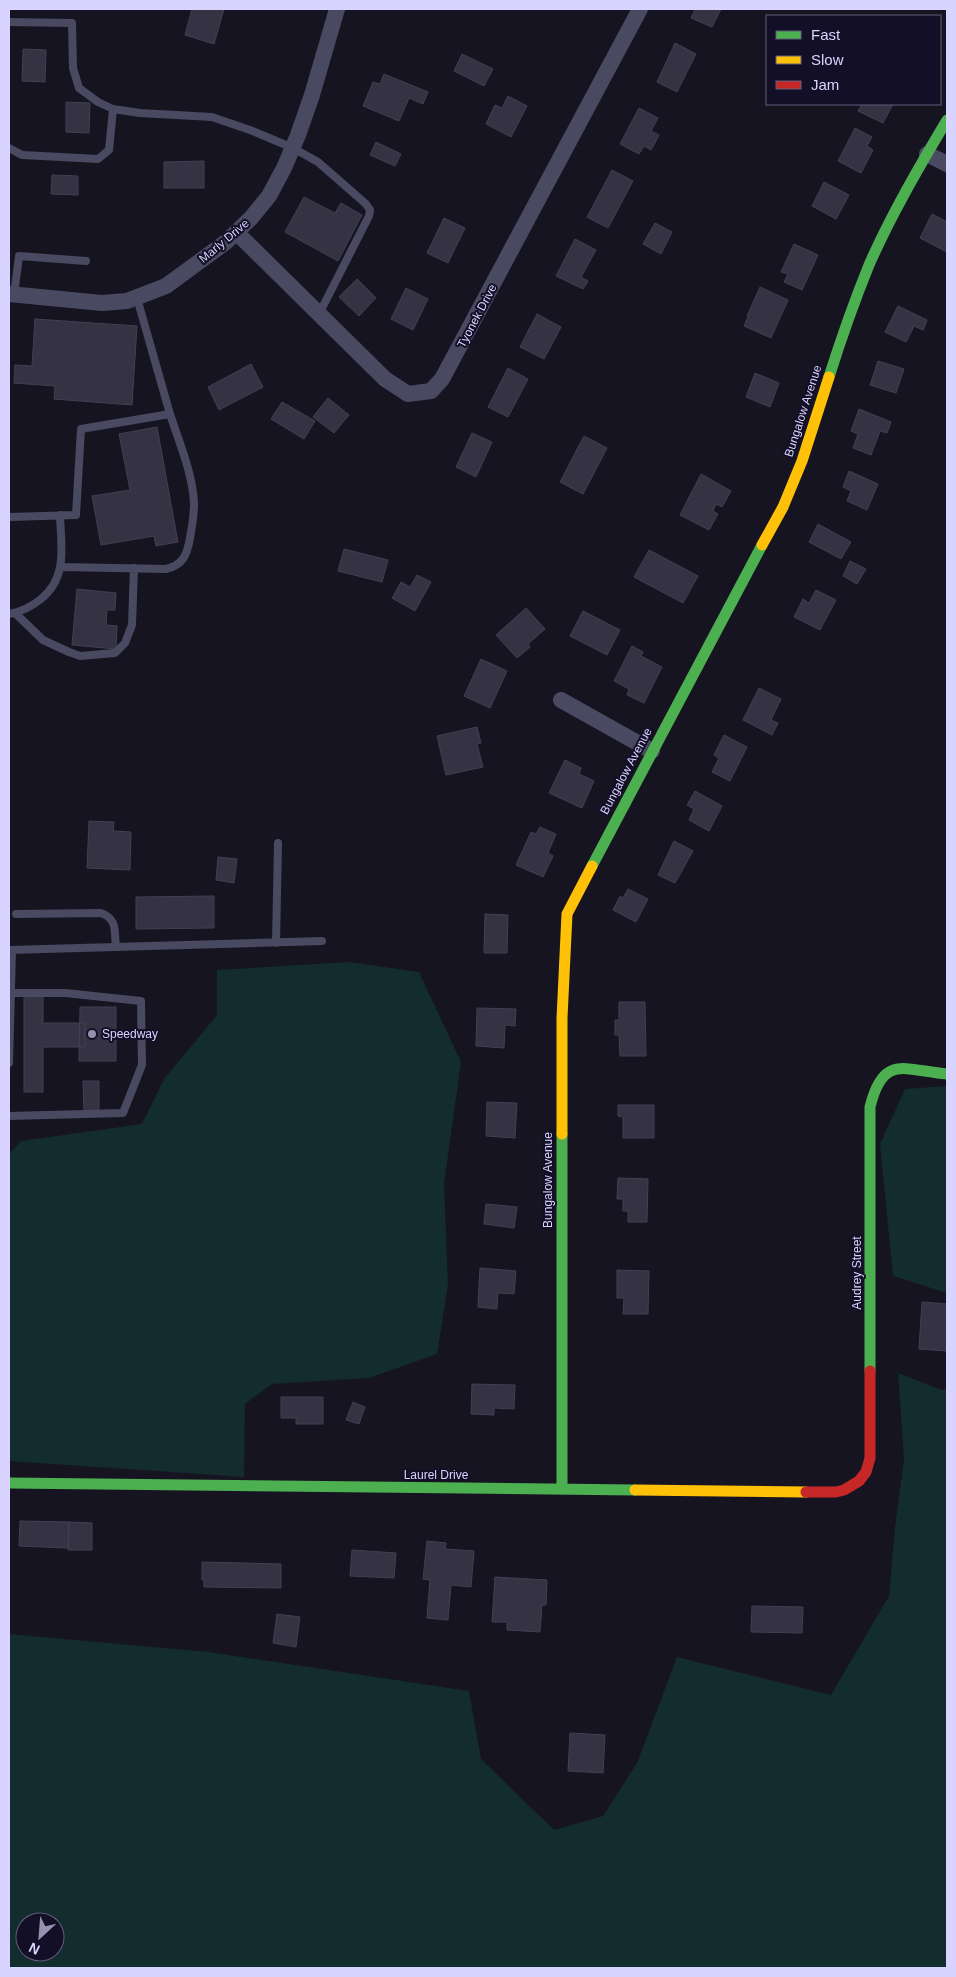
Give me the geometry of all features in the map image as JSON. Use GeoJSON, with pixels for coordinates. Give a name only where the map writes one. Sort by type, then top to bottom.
{"type":"FeatureCollection","features":[{"type":"Feature","properties":{"kind":"street","name":"Marly Drive"},"geometry":{"type":"LineString","coordinates":[[11,294],[102,303],[114,303],[137,298],[166,286],[237,233],[269,196],[293,148],[312,95],[337,9]]}},
{"type":"Feature","properties":{"kind":"street","name":"Tyonek Drive"},"geometry":{"type":"LineString","coordinates":[[237,233],[385,379],[408,394],[431,390],[442,380],[640,9]]}},
{"type":"Feature","properties":{"kind":"street","name":"Bungalow Avenue"},"geometry":{"type":"LineString","coordinates":[[562,1489],[562,1018],[567,914],[783,507],[802,461],[845,327],[870,264],[907,188],[947,120]]}},
{"type":"Feature","properties":{"kind":"street"},"geometry":{"type":"LineString","coordinates":[[927,154],[947,164]]}},
{"type":"Feature","properties":{"kind":"street"},"geometry":{"type":"LineString","coordinates":[[561,700],[652,751]]}},
{"type":"Feature","properties":{"kind":"street","name":"Audrey Street"},"geometry":{"type":"LineString","coordinates":[[861,1482],[868,1471],[870,1458],[870,1107],[876,1084],[890,1069],[901,1068],[947,1074]]}},
{"type":"Feature","properties":{"kind":"street","name":"Laurel Drive"},"geometry":{"type":"LineString","coordinates":[[9,1483],[836,1492],[850,1489],[861,1482]]}},
{"type":"Feature","properties":{"kind":"lane"},"geometry":{"type":"LineString","coordinates":[[9,22],[72,23],[73,68],[79,88],[98,102],[113,108],[140,113],[212,117],[293,148],[318,162],[370,210],[354,247],[319,314]]}},
{"type":"Feature","properties":{"kind":"lane"},"geometry":{"type":"LineString","coordinates":[[9,148],[22,155],[98,159],[109,150],[113,108]]}},
{"type":"Feature","properties":{"kind":"lane"},"geometry":{"type":"LineString","coordinates":[[11,294],[19,256],[86,261]]}},
{"type":"Feature","properties":{"kind":"lane"},"geometry":{"type":"LineString","coordinates":[[61,567],[166,569],[182,562],[188,551],[193,524],[194,503],[190,481],[137,298]]}},
{"type":"Feature","properties":{"kind":"lane"},"geometry":{"type":"LineString","coordinates":[[9,517],[76,515],[81,429],[170,414]]}},
{"type":"Feature","properties":{"kind":"lane"},"geometry":{"type":"LineString","coordinates":[[60,515],[61,567],[58,577],[51,590],[34,605],[12,613],[44,640],[80,656],[115,653],[126,644],[132,625],[134,568]]}},
{"type":"Feature","properties":{"kind":"lane"},"geometry":{"type":"LineString","coordinates":[[276,943],[278,843]]}},
{"type":"Feature","properties":{"kind":"lane"},"geometry":{"type":"LineString","coordinates":[[16,914],[101,913],[109,916],[113,921],[116,947]]}},
{"type":"Feature","properties":{"kind":"lane"},"geometry":{"type":"LineString","coordinates":[[9,1063],[10,950],[322,941]]}},
{"type":"Feature","properties":{"kind":"lane"},"geometry":{"type":"LineString","coordinates":[[9,1116],[123,1113],[142,1065],[141,1001],[65,993],[10,993]]}},
{"type":"Feature","properties":{"kind":"green space"},"geometry":{"type":"Polygon","coordinates":[[[349,962],[419,972],[461,1062],[444,1184],[448,1285],[437,1354],[369,1378],[272,1384],[245,1404],[244,1477],[9,1461],[9,1154],[21,1141],[142,1124],[164,1079],[217,1015],[217,970],[349,962]]]}},
{"type":"Feature","properties":{"kind":"green space"},"geometry":{"type":"Polygon","coordinates":[[[947,1086],[947,1293],[893,1276],[880,1144],[905,1089],[947,1086]]]}},
{"type":"Feature","properties":{"kind":"green space"},"geometry":{"type":"Polygon","coordinates":[[[898,1373],[942,1390],[947,1388],[947,1968],[9,1968],[9,1634],[208,1652],[469,1691],[481,1759],[554,1830],[603,1816],[637,1763],[677,1657],[831,1695],[889,1596],[895,1527],[904,1459],[898,1373]]]}},
{"type":"Feature","properties":{"kind":"building"},"geometry":{"type":"Polygon","coordinates":[[[192,9],[224,9],[214,44],[185,35],[192,9]]]}},
{"type":"Feature","properties":{"kind":"building"},"geometry":{"type":"Polygon","coordinates":[[[695,9],[721,9],[712,27],[691,18],[695,9]]]}},
{"type":"Feature","properties":{"kind":"building"},"geometry":{"type":"Polygon","coordinates":[[[675,43],[696,54],[677,92],[657,82],[675,43]]]}},
{"type":"Feature","properties":{"kind":"building"},"geometry":{"type":"Polygon","coordinates":[[[23,49],[46,50],[45,82],[22,81],[23,49]]]}},
{"type":"Feature","properties":{"kind":"building"},"geometry":{"type":"Polygon","coordinates":[[[462,54],[493,69],[484,86],[454,71],[462,54]]]}},
{"type":"Feature","properties":{"kind":"building"},"geometry":{"type":"Polygon","coordinates":[[[384,74],[428,92],[423,104],[409,98],[399,121],[363,106],[373,82],[380,84],[384,74]]]}},
{"type":"Feature","properties":{"kind":"building"},"geometry":{"type":"Polygon","coordinates":[[[508,96],[527,106],[511,137],[486,124],[495,105],[502,108],[508,96]]]}},
{"type":"Feature","properties":{"kind":"building"},"geometry":{"type":"Polygon","coordinates":[[[66,102],[90,103],[89,133],[66,132],[66,102]]]}},
{"type":"Feature","properties":{"kind":"building"},"geometry":{"type":"Polygon","coordinates":[[[861,105],[892,105],[883,123],[858,111],[861,105]]]}},
{"type":"Feature","properties":{"kind":"building"},"geometry":{"type":"Polygon","coordinates":[[[639,108],[658,118],[651,131],[659,135],[651,150],[644,146],[639,154],[620,144],[639,108]]]}},
{"type":"Feature","properties":{"kind":"building"},"geometry":{"type":"Polygon","coordinates":[[[855,128],[872,137],[867,146],[873,150],[861,173],[838,161],[855,128]]]}},
{"type":"Feature","properties":{"kind":"building"},"geometry":{"type":"Polygon","coordinates":[[[376,142],[401,154],[395,166],[370,155],[376,142]]]}},
{"type":"Feature","properties":{"kind":"building"},"geometry":{"type":"Polygon","coordinates":[[[204,161],[204,188],[164,188],[164,162],[204,161]]]}},
{"type":"Feature","properties":{"kind":"building"},"geometry":{"type":"Polygon","coordinates":[[[612,170],[633,181],[608,228],[587,217],[612,170]]]}},
{"type":"Feature","properties":{"kind":"building"},"geometry":{"type":"Polygon","coordinates":[[[52,175],[78,176],[78,195],[51,194],[52,175]]]}},
{"type":"Feature","properties":{"kind":"building"},"geometry":{"type":"Polygon","coordinates":[[[824,182],[849,195],[836,219],[812,206],[824,182]]]}},
{"type":"Feature","properties":{"kind":"building"},"geometry":{"type":"Polygon","coordinates":[[[304,197],[335,213],[341,203],[362,215],[338,261],[285,232],[304,197]]]}},
{"type":"Feature","properties":{"kind":"building"},"geometry":{"type":"Polygon","coordinates":[[[932,214],[947,222],[947,252],[920,238],[932,214]]]}},
{"type":"Feature","properties":{"kind":"building"},"geometry":{"type":"Polygon","coordinates":[[[444,218],[465,228],[448,263],[427,253],[444,218]]]}},
{"type":"Feature","properties":{"kind":"building"},"geometry":{"type":"Polygon","coordinates":[[[655,223],[672,232],[661,254],[643,244],[655,223]]]}},
{"type":"Feature","properties":{"kind":"building"},"geometry":{"type":"Polygon","coordinates":[[[575,239],[596,250],[581,277],[588,281],[583,289],[556,276],[575,239]]]}},
{"type":"Feature","properties":{"kind":"building"},"geometry":{"type":"Polygon","coordinates":[[[794,244],[818,255],[802,290],[784,282],[788,274],[781,272],[794,244]]]}},
{"type":"Feature","properties":{"kind":"building"},"geometry":{"type":"Polygon","coordinates":[[[357,279],[376,298],[359,316],[339,297],[357,279]]]}},
{"type":"Feature","properties":{"kind":"building"},"geometry":{"type":"Polygon","coordinates":[[[760,287],[788,300],[771,338],[744,326],[760,287]]]}},
{"type":"Feature","properties":{"kind":"building"},"geometry":{"type":"Polygon","coordinates":[[[406,288],[428,299],[413,330],[391,319],[406,288]]]}},
{"type":"Feature","properties":{"kind":"building"},"geometry":{"type":"Polygon","coordinates":[[[898,306],[927,320],[923,330],[914,326],[906,342],[885,332],[898,306]]]}},
{"type":"Feature","properties":{"kind":"building"},"geometry":{"type":"Polygon","coordinates":[[[537,314],[561,327],[544,359],[520,347],[537,314]]]}},
{"type":"Feature","properties":{"kind":"building"},"geometry":{"type":"Polygon","coordinates":[[[35,319],[137,326],[132,405],[54,399],[55,386],[14,383],[15,365],[32,366],[35,319]]]}},
{"type":"Feature","properties":{"kind":"building"},"geometry":{"type":"Polygon","coordinates":[[[878,361],[904,369],[896,393],[870,385],[878,361]]]}},
{"type":"Feature","properties":{"kind":"building"},"geometry":{"type":"Polygon","coordinates":[[[251,364],[263,387],[219,410],[208,387],[251,364]]]}},
{"type":"Feature","properties":{"kind":"building"},"geometry":{"type":"Polygon","coordinates":[[[508,368],[528,379],[508,417],[488,407],[508,368]]]}},
{"type":"Feature","properties":{"kind":"building"},"geometry":{"type":"Polygon","coordinates":[[[755,373],[779,383],[770,407],[746,397],[755,373]]]}},
{"type":"Feature","properties":{"kind":"building"},"geometry":{"type":"Polygon","coordinates":[[[328,398],[349,415],[334,433],[313,417],[328,398]]]}},
{"type":"Feature","properties":{"kind":"building"},"geometry":{"type":"Polygon","coordinates":[[[282,402],[315,421],[304,439],[271,419],[282,402]]]}},
{"type":"Feature","properties":{"kind":"building"},"geometry":{"type":"Polygon","coordinates":[[[859,409],[891,422],[887,433],[880,431],[871,455],[853,448],[858,434],[851,431],[859,409]]]}},
{"type":"Feature","properties":{"kind":"building"},"geometry":{"type":"Polygon","coordinates":[[[157,427],[178,542],[156,546],[154,536],[101,545],[92,496],[130,490],[119,434],[157,427]]]}},
{"type":"Feature","properties":{"kind":"building"},"geometry":{"type":"Polygon","coordinates":[[[472,433],[492,442],[476,477],[456,467],[472,433]]]}},
{"type":"Feature","properties":{"kind":"building"},"geometry":{"type":"Polygon","coordinates":[[[584,436],[607,448],[583,494],[560,482],[584,436]]]}},
{"type":"Feature","properties":{"kind":"building"},"geometry":{"type":"Polygon","coordinates":[[[849,471],[878,484],[867,510],[847,501],[851,491],[843,487],[849,471]]]}},
{"type":"Feature","properties":{"kind":"building"},"geometry":{"type":"Polygon","coordinates":[[[701,474],[731,491],[722,507],[716,504],[713,511],[718,514],[709,530],[680,515],[701,474]]]}},
{"type":"Feature","properties":{"kind":"building"},"geometry":{"type":"Polygon","coordinates":[[[818,524],[851,542],[841,559],[809,542],[818,524]]]}},
{"type":"Feature","properties":{"kind":"building"},"geometry":{"type":"Polygon","coordinates":[[[344,549],[388,560],[382,582],[338,571],[344,549]]]}},
{"type":"Feature","properties":{"kind":"building"},"geometry":{"type":"Polygon","coordinates":[[[649,550],[698,576],[683,603],[634,577],[649,550]]]}},
{"type":"Feature","properties":{"kind":"building"},"geometry":{"type":"Polygon","coordinates":[[[850,561],[866,569],[857,584],[843,576],[850,561]]]}},
{"type":"Feature","properties":{"kind":"building"},"geometry":{"type":"Polygon","coordinates":[[[417,575],[431,582],[415,611],[392,598],[401,582],[410,587],[417,575]]]}},
{"type":"Feature","properties":{"kind":"building"},"geometry":{"type":"Polygon","coordinates":[[[77,589],[116,593],[115,610],[107,610],[106,625],[117,626],[116,649],[72,645],[77,589]]]}},
{"type":"Feature","properties":{"kind":"building"},"geometry":{"type":"Polygon","coordinates":[[[816,590],[836,600],[820,630],[794,617],[803,599],[809,603],[816,590]]]}},
{"type":"Feature","properties":{"kind":"building"},"geometry":{"type":"Polygon","coordinates":[[[526,608],[545,629],[528,644],[530,647],[517,658],[496,635],[526,608]]]}},
{"type":"Feature","properties":{"kind":"building"},"geometry":{"type":"Polygon","coordinates":[[[583,611],[620,630],[607,655],[570,636],[583,611]]]}},
{"type":"Feature","properties":{"kind":"building"},"geometry":{"type":"Polygon","coordinates":[[[632,646],[643,652],[641,656],[662,667],[644,703],[627,695],[629,689],[614,681],[632,646]]]}},
{"type":"Feature","properties":{"kind":"building"},"geometry":{"type":"Polygon","coordinates":[[[481,659],[507,671],[490,708],[464,696],[481,659]]]}},
{"type":"Feature","properties":{"kind":"building"},"geometry":{"type":"Polygon","coordinates":[[[759,688],[781,699],[771,720],[778,723],[772,735],[743,720],[759,688]]]}},
{"type":"Feature","properties":{"kind":"building"},"geometry":{"type":"Polygon","coordinates":[[[477,727],[481,743],[477,744],[483,767],[446,775],[437,736],[477,727]]]}},
{"type":"Feature","properties":{"kind":"building"},"geometry":{"type":"Polygon","coordinates":[[[724,735],[747,747],[730,781],[712,772],[719,758],[714,755],[724,735]]]}},
{"type":"Feature","properties":{"kind":"building"},"geometry":{"type":"Polygon","coordinates":[[[565,760],[581,768],[579,774],[594,781],[582,808],[549,793],[565,760]]]}},
{"type":"Feature","properties":{"kind":"building"},"geometry":{"type":"Polygon","coordinates":[[[695,791],[722,806],[709,831],[689,820],[694,809],[687,805],[695,791]]]}},
{"type":"Feature","properties":{"kind":"building"},"geometry":{"type":"Polygon","coordinates":[[[89,821],[114,822],[113,831],[131,832],[130,870],[87,868],[89,821]]]}},
{"type":"Feature","properties":{"kind":"building"},"geometry":{"type":"Polygon","coordinates":[[[540,827],[556,834],[548,853],[553,856],[543,877],[516,865],[531,832],[536,834],[540,827]]]}},
{"type":"Feature","properties":{"kind":"building"},"geometry":{"type":"Polygon","coordinates":[[[674,841],[693,851],[675,883],[658,875],[674,841]]]}},
{"type":"Feature","properties":{"kind":"building"},"geometry":{"type":"Polygon","coordinates":[[[218,857],[237,859],[234,883],[216,880],[218,857]]]}},
{"type":"Feature","properties":{"kind":"building"},"geometry":{"type":"Polygon","coordinates":[[[628,889],[648,899],[636,922],[613,910],[620,896],[623,898],[628,889]]]}},
{"type":"Feature","properties":{"kind":"building"},"geometry":{"type":"Polygon","coordinates":[[[214,896],[214,928],[136,929],[136,897],[214,896]]]}},
{"type":"Feature","properties":{"kind":"building"},"geometry":{"type":"Polygon","coordinates":[[[485,914],[508,915],[507,953],[484,953],[485,914]]]}},
{"type":"Feature","properties":{"kind":"building"},"geometry":{"type":"Polygon","coordinates":[[[24,996],[43,996],[43,1023],[85,1023],[85,1047],[43,1047],[43,1092],[24,1092],[24,996]]]}},
{"type":"Feature","properties":{"kind":"building"},"geometry":{"type":"Polygon","coordinates":[[[619,1002],[645,1002],[646,1056],[620,1056],[619,1035],[615,1035],[615,1020],[619,1020],[619,1002]]]}},
{"type":"Feature","properties":{"kind":"building"},"geometry":{"type":"Polygon","coordinates":[[[80,1007],[116,1007],[116,1061],[79,1061],[80,1007]]]}},
{"type":"Feature","properties":{"kind":"building"},"geometry":{"type":"Polygon","coordinates":[[[477,1008],[516,1009],[515,1026],[505,1025],[504,1048],[476,1046],[477,1008]]]}},
{"type":"Feature","properties":{"kind":"building"},"geometry":{"type":"Polygon","coordinates":[[[83,1081],[99,1081],[99,1113],[84,1113],[83,1081]]]}},
{"type":"Feature","properties":{"kind":"building"},"geometry":{"type":"Polygon","coordinates":[[[487,1102],[517,1103],[515,1138],[486,1136],[487,1102]]]}},
{"type":"Feature","properties":{"kind":"building"},"geometry":{"type":"Polygon","coordinates":[[[618,1105],[654,1105],[654,1138],[623,1138],[623,1117],[618,1116],[618,1105]]]}},
{"type":"Feature","properties":{"kind":"building"},"geometry":{"type":"Polygon","coordinates":[[[618,1178],[648,1179],[647,1222],[628,1222],[628,1211],[623,1211],[623,1199],[617,1199],[618,1178]]]}},
{"type":"Feature","properties":{"kind":"building"},"geometry":{"type":"Polygon","coordinates":[[[486,1204],[517,1207],[514,1228],[484,1224],[486,1204]]]}},
{"type":"Feature","properties":{"kind":"building"},"geometry":{"type":"Polygon","coordinates":[[[480,1268],[516,1271],[514,1294],[498,1293],[497,1309],[478,1307],[480,1268]]]}},
{"type":"Feature","properties":{"kind":"building"},"geometry":{"type":"Polygon","coordinates":[[[617,1270],[649,1271],[648,1314],[623,1314],[624,1298],[617,1298],[617,1270]]]}},
{"type":"Feature","properties":{"kind":"building"},"geometry":{"type":"Polygon","coordinates":[[[922,1302],[947,1304],[947,1351],[919,1349],[922,1302]]]}},
{"type":"Feature","properties":{"kind":"building"},"geometry":{"type":"Polygon","coordinates":[[[472,1384],[515,1385],[514,1409],[494,1408],[494,1415],[471,1414],[472,1384]]]}},
{"type":"Feature","properties":{"kind":"building"},"geometry":{"type":"Polygon","coordinates":[[[281,1397],[323,1397],[323,1424],[296,1424],[296,1418],[281,1418],[281,1397]]]}},
{"type":"Feature","properties":{"kind":"building"},"geometry":{"type":"Polygon","coordinates":[[[353,1402],[365,1407],[359,1424],[346,1420],[353,1402]]]}},
{"type":"Feature","properties":{"kind":"building"},"geometry":{"type":"Polygon","coordinates":[[[20,1521],[69,1522],[68,1548],[19,1546],[20,1521]]]}},
{"type":"Feature","properties":{"kind":"building"},"geometry":{"type":"Polygon","coordinates":[[[69,1522],[92,1523],[92,1550],[68,1550],[69,1522]]]}},
{"type":"Feature","properties":{"kind":"building"},"geometry":{"type":"Polygon","coordinates":[[[427,1541],[446,1543],[445,1549],[474,1551],[471,1587],[451,1585],[448,1620],[427,1618],[430,1580],[423,1579],[427,1541]]]}},
{"type":"Feature","properties":{"kind":"building"},"geometry":{"type":"Polygon","coordinates":[[[352,1550],[396,1553],[394,1578],[350,1576],[352,1550]]]}},
{"type":"Feature","properties":{"kind":"building"},"geometry":{"type":"Polygon","coordinates":[[[202,1562],[281,1564],[281,1588],[204,1587],[202,1562]]]}},
{"type":"Feature","properties":{"kind":"building"},"geometry":{"type":"Polygon","coordinates":[[[495,1577],[547,1580],[546,1605],[542,1605],[540,1632],[507,1630],[507,1622],[492,1622],[495,1577]]]}},
{"type":"Feature","properties":{"kind":"building"},"geometry":{"type":"Polygon","coordinates":[[[752,1606],[803,1607],[802,1633],[751,1632],[752,1606]]]}},
{"type":"Feature","properties":{"kind":"building"},"geometry":{"type":"Polygon","coordinates":[[[277,1614],[300,1617],[296,1647],[273,1643],[277,1614]]]}},
{"type":"Feature","properties":{"kind":"building"},"geometry":{"type":"Polygon","coordinates":[[[570,1733],[605,1735],[603,1773],[568,1771],[570,1733]]]}},
{"type":"Feature","properties":{"kind":"traffic: fast"},"geometry":{"type":"LineString","coordinates":[[829,377],[869,265],[906,191],[947,120]]}},
{"type":"Feature","properties":{"kind":"traffic: fast"},"geometry":{"type":"LineString","coordinates":[[592,866],[762,545]]}},
{"type":"Feature","properties":{"kind":"traffic: fast"},"geometry":{"type":"LineString","coordinates":[[870,1371],[870,1107],[875,1090],[881,1079],[889,1072],[897,1069],[907,1069],[947,1074]]}},
{"type":"Feature","properties":{"kind":"traffic: fast"},"geometry":{"type":"LineString","coordinates":[[562,1134],[562,1489]]}},
{"type":"Feature","properties":{"kind":"traffic: fast"},"geometry":{"type":"LineString","coordinates":[[9,1483],[635,1490]]}},
{"type":"Feature","properties":{"kind":"traffic: slow"},"geometry":{"type":"LineString","coordinates":[[762,545],[783,507],[802,461],[829,377]]}},
{"type":"Feature","properties":{"kind":"traffic: slow"},"geometry":{"type":"LineString","coordinates":[[562,1134],[562,1018],[567,914],[592,866]]}},
{"type":"Feature","properties":{"kind":"traffic: slow"},"geometry":{"type":"LineString","coordinates":[[635,1490],[806,1492]]}},
{"type":"Feature","properties":{"kind":"traffic: jam"},"geometry":{"type":"LineString","coordinates":[[806,1492],[836,1492],[844,1490],[859,1481],[866,1472],[870,1458],[870,1371]]}},
{"type":"Feature","properties":{"kind":"place","name":"Speedway"},"geometry":{"type":"Point","coordinates":[92,1034]}}]}
